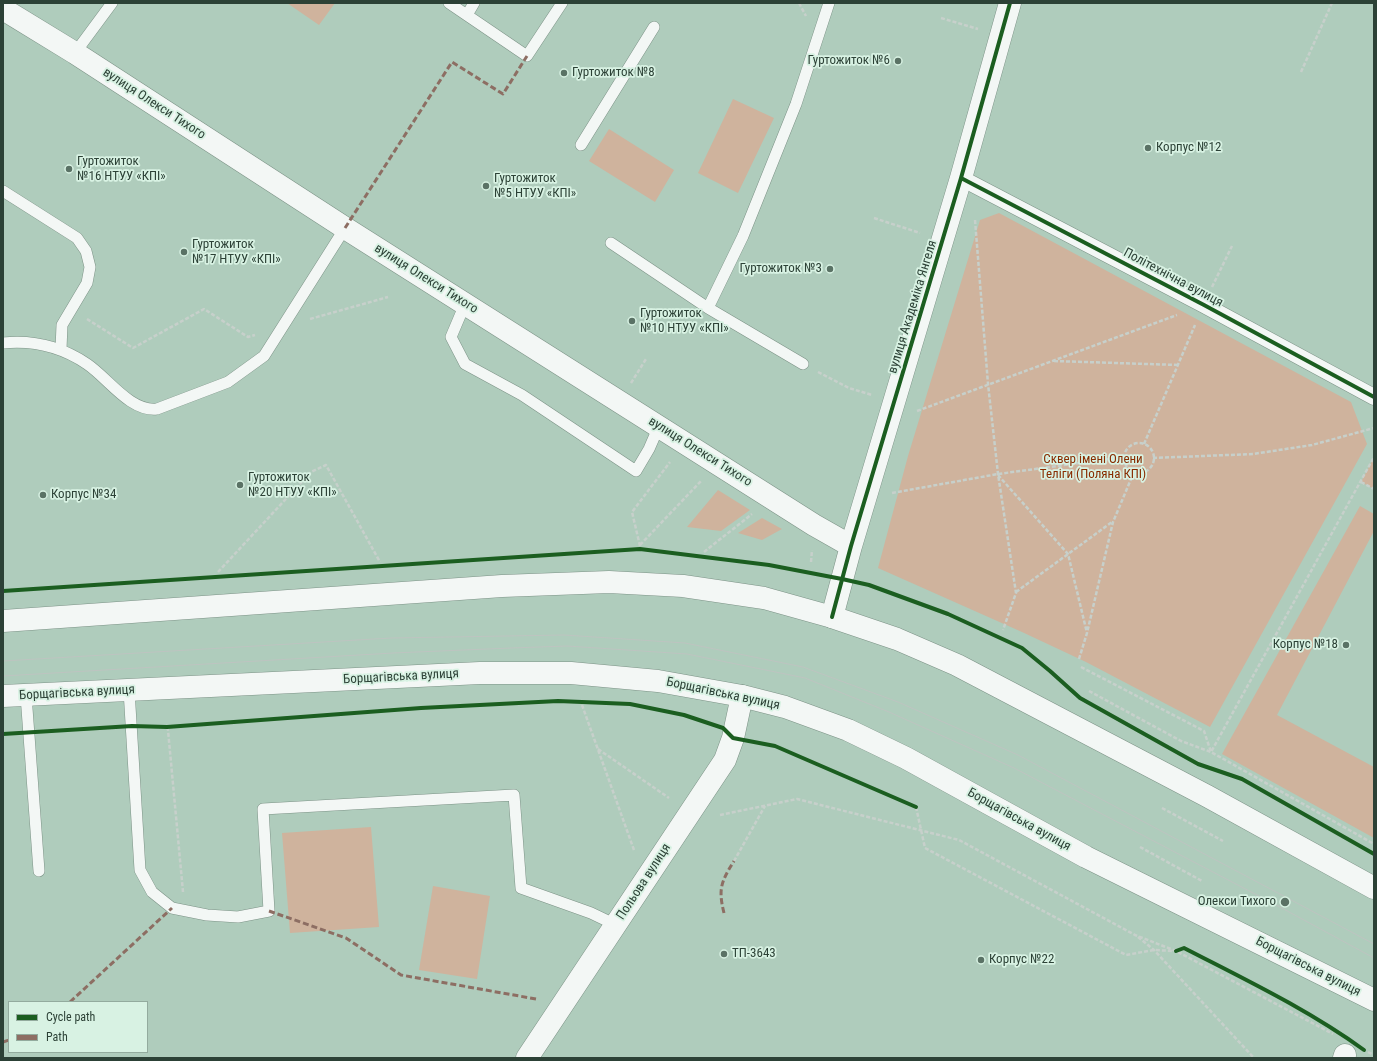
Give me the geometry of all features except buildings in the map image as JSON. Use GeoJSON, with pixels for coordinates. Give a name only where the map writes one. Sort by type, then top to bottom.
{"type":"FeatureCollection","features":[{"type":"Feature","properties":{"kind":"main road","name":"вулиця Академіка Янгеля"},"geometry":{"type":"LineString","coordinates":[[832,617],[851,546],[961,178],[1010,3]]}},
{"type":"Feature","properties":{"kind":"main road","name":"вулиця Олекси Тихого"},"geometry":{"type":"LineString","coordinates":[[3,9],[465,304],[814,525],[851,546]]}},
{"type":"Feature","properties":{"kind":"main road"},"geometry":{"type":"LineString","coordinates":[[3,621],[502,586],[609,582],[683,586],[764,598],[832,617],[897,639],[957,665],[1207,796],[1374,888]]}},
{"type":"Feature","properties":{"kind":"main road","name":"Борщагівська вулиця"},"geometry":{"type":"LineString","coordinates":[[3,696],[480,673],[571,673],[658,681],[742,696],[785,707],[848,730],[913,762],[1086,857],[1374,1000]]}},
{"type":"Feature","properties":{"kind":"main road","name":"Польова вулиця"},"geometry":{"type":"LineString","coordinates":[[527,1058],[725,760],[742,696]]}},
{"type":"Feature","properties":{"kind":"street","name":"Політехнічна вулиця"},"geometry":{"type":"LineString","coordinates":[[961,178],[1204,305],[1374,397]]}},
{"type":"Feature","properties":{"kind":"lane"},"geometry":{"type":"LineString","coordinates":[[75,54],[112,3]]}},
{"type":"Feature","properties":{"kind":"lane"},"geometry":{"type":"LineString","coordinates":[[449,3],[527,56],[562,3]]}},
{"type":"Feature","properties":{"kind":"lane"},"geometry":{"type":"LineString","coordinates":[[467,15],[474,3]]}},
{"type":"Feature","properties":{"kind":"lane"},"geometry":{"type":"LineString","coordinates":[[708,308],[743,236],[796,104],[829,3]]}},
{"type":"Feature","properties":{"kind":"lane"},"geometry":{"type":"LineString","coordinates":[[581,146],[654,27]]}},
{"type":"Feature","properties":{"kind":"lane"},"geometry":{"type":"LineString","coordinates":[[3,191],[77,238],[86,251],[90,268],[87,283],[62,325],[61,349]]}},
{"type":"Feature","properties":{"kind":"lane"},"geometry":{"type":"LineString","coordinates":[[3,343],[19,342],[39,344],[61,349],[88,364],[134,404],[145,409],[157,409],[228,382],[264,356],[345,228]]}},
{"type":"Feature","properties":{"kind":"lane"},"geometry":{"type":"LineString","coordinates":[[611,243],[708,308],[803,364]]}},
{"type":"Feature","properties":{"kind":"lane"},"geometry":{"type":"LineString","coordinates":[[465,304],[451,337],[465,364],[522,395],[636,471],[649,449],[659,426]]}},
{"type":"Feature","properties":{"kind":"lane"},"geometry":{"type":"LineString","coordinates":[[129,690],[140,870],[152,892],[172,908],[207,915],[238,918],[269,911],[263,809],[514,795],[521,888],[591,913],[616,925]]}},
{"type":"Feature","properties":{"kind":"lane"},"geometry":{"type":"LineString","coordinates":[[26,695],[39,871]]}},
{"type":"Feature","properties":{"kind":"path"},"geometry":{"type":"LineString","coordinates":[[1301,72],[1332,3]]}},
{"type":"Feature","properties":{"kind":"path"},"geometry":{"type":"LineString","coordinates":[[941,18],[978,29]]}},
{"type":"Feature","properties":{"kind":"path"},"geometry":{"type":"LineString","coordinates":[[874,218],[923,233]]}},
{"type":"Feature","properties":{"kind":"path"},"geometry":{"type":"LineString","coordinates":[[975,219],[988,384],[998,474],[1016,593],[1003,630]]}},
{"type":"Feature","properties":{"kind":"path"},"geometry":{"type":"LineString","coordinates":[[1221,269],[1232,246]]}},
{"type":"Feature","properties":{"kind":"path"},"geometry":{"type":"LineString","coordinates":[[72,309],[133,348],[204,309],[248,337],[388,297]]}},
{"type":"Feature","properties":{"kind":"path"},"geometry":{"type":"LineString","coordinates":[[911,413],[1204,305]]}},
{"type":"Feature","properties":{"kind":"path"},"geometry":{"type":"LineString","coordinates":[[1144,444],[1204,305]]}},
{"type":"Feature","properties":{"kind":"path"},"geometry":{"type":"LineString","coordinates":[[631,383],[646,359]]}},
{"type":"Feature","properties":{"kind":"path"},"geometry":{"type":"LineString","coordinates":[[1052,361],[1178,365]]}},
{"type":"Feature","properties":{"kind":"path"},"geometry":{"type":"LineString","coordinates":[[803,364],[849,388],[875,396]]}},
{"type":"Feature","properties":{"kind":"path"},"geometry":{"type":"LineString","coordinates":[[1153,458],[1253,454],[1312,445],[1374,428]]}},
{"type":"Feature","properties":{"kind":"path"},"geometry":{"type":"LineString","coordinates":[[1135,444],[1144,444],[1150,450],[1153,458],[1152,466],[1142,472],[1134,472],[1126,466],[1124,457],[1128,448],[1131,446],[1135,444]]}},
{"type":"Feature","properties":{"kind":"path"},"geometry":{"type":"LineString","coordinates":[[888,494],[998,474],[1124,457]]}},
{"type":"Feature","properties":{"kind":"path"},"geometry":{"type":"LineString","coordinates":[[1211,752],[1374,457]]}},
{"type":"Feature","properties":{"kind":"path"},"geometry":{"type":"LineString","coordinates":[[671,460],[632,512],[640,546],[707,474]]}},
{"type":"Feature","properties":{"kind":"path"},"geometry":{"type":"LineString","coordinates":[[218,572],[311,472],[326,465],[381,564],[374,566]]}},
{"type":"Feature","properties":{"kind":"path"},"geometry":{"type":"LineString","coordinates":[[1079,659],[1087,633],[1113,522],[1134,472]]}},
{"type":"Feature","properties":{"kind":"path"},"geometry":{"type":"LineString","coordinates":[[998,474],[1068,554],[1087,633]]}},
{"type":"Feature","properties":{"kind":"path"},"geometry":{"type":"LineString","coordinates":[[1361,482],[1374,489]]}},
{"type":"Feature","properties":{"kind":"path"},"geometry":{"type":"LineString","coordinates":[[704,552],[755,512]]}},
{"type":"Feature","properties":{"kind":"path"},"geometry":{"type":"LineString","coordinates":[[1016,593],[1113,522]]}},
{"type":"Feature","properties":{"kind":"path"},"geometry":{"type":"LineString","coordinates":[[640,549],[647,550]]}},
{"type":"Feature","properties":{"kind":"path"},"geometry":{"type":"LineString","coordinates":[[1081,667],[1204,732],[1211,752]]}},
{"type":"Feature","properties":{"kind":"path"},"geometry":{"type":"LineString","coordinates":[[1089,691],[1181,742],[1211,752],[1374,844]]}},
{"type":"Feature","properties":{"kind":"path"},"geometry":{"type":"LineString","coordinates":[[589,702],[582,703],[634,850]]}},
{"type":"Feature","properties":{"kind":"path"},"geometry":{"type":"LineString","coordinates":[[132,726],[168,726],[184,910]]}},
{"type":"Feature","properties":{"kind":"path"},"geometry":{"type":"LineString","coordinates":[[598,748],[669,798]]}},
{"type":"Feature","properties":{"kind":"path"},"geometry":{"type":"LineString","coordinates":[[720,815],[797,799],[959,840],[1135,935],[1176,951],[1334,1035]]}},
{"type":"Feature","properties":{"kind":"path"},"geometry":{"type":"LineString","coordinates":[[909,804],[916,807],[925,848],[1126,955],[1154,950],[1176,951],[1184,948]]}},
{"type":"Feature","properties":{"kind":"path"},"geometry":{"type":"LineString","coordinates":[[734,861],[765,806]]}},
{"type":"Feature","properties":{"kind":"path"},"geometry":{"type":"LineString","coordinates":[[1162,808],[1223,841]]}},
{"type":"Feature","properties":{"kind":"path"},"geometry":{"type":"LineString","coordinates":[[1140,847],[1202,881]]}},
{"type":"Feature","properties":{"kind":"path"},"geometry":{"type":"LineString","coordinates":[[1135,935],[1154,950],[1254,1058]]}},
{"type":"Feature","properties":{"kind":"path"},"geometry":{"type":"LineString","coordinates":[[1326,1024],[1338,1032]]}},
{"type":"Feature","properties":{"kind":"green space"},"geometry":{"type":"Polygon","coordinates":[[[287,3],[335,3],[319,25],[287,3]]]}},
{"type":"Feature","properties":{"kind":"green space"},"geometry":{"type":"Polygon","coordinates":[[[733,99],[774,118],[738,193],[698,173],[733,99]]]}},
{"type":"Feature","properties":{"kind":"green space"},"geometry":{"type":"Polygon","coordinates":[[[609,129],[674,170],[655,202],[589,161],[609,129]]]}},
{"type":"Feature","properties":{"kind":"green space","name":"Сквер імені Олени Теліги (Поляна КПІ)"},"geometry":{"type":"Polygon","coordinates":[[[999,213],[1351,402],[1367,444],[1210,727],[1086,662],[878,568],[908,456],[980,220],[999,213]]]}},
{"type":"Feature","properties":{"kind":"green space"},"geometry":{"type":"Polygon","coordinates":[[[1374,457],[1374,489],[1361,482],[1374,457]]]}},
{"type":"Feature","properties":{"kind":"green space"},"geometry":{"type":"Polygon","coordinates":[[[718,490],[750,510],[721,531],[687,527],[718,490]]]}},
{"type":"Feature","properties":{"kind":"green space"},"geometry":{"type":"Polygon","coordinates":[[[1360,506],[1374,514],[1374,531],[1277,715],[1374,767],[1374,838],[1222,754],[1360,506]]]}},
{"type":"Feature","properties":{"kind":"green space"},"geometry":{"type":"Polygon","coordinates":[[[762,518],[782,529],[762,540],[738,533],[762,518]]]}},
{"type":"Feature","properties":{"kind":"green space"},"geometry":{"type":"Polygon","coordinates":[[[371,827],[379,927],[290,933],[282,833],[371,827]]]}},
{"type":"Feature","properties":{"kind":"green space"},"geometry":{"type":"Polygon","coordinates":[[[433,886],[490,896],[477,979],[419,970],[433,886]]]}},
{"type":"Feature","properties":{"kind":"tram line"},"geometry":{"type":"LineString","coordinates":[[3,661],[391,638],[564,635],[685,643],[803,667],[898,702],[1018,755],[1374,944]]}},
{"type":"Feature","properties":{"kind":"tram line"},"geometry":{"type":"LineString","coordinates":[[3,676],[393,653],[567,646],[687,654],[805,678],[889,712],[1014,768],[1374,958]]}},
{"type":"Feature","properties":{"kind":"marked path"},"geometry":{"type":"LineString","coordinates":[[345,228],[452,62],[503,94],[527,56]]}},
{"type":"Feature","properties":{"kind":"marked path"},"geometry":{"type":"LineString","coordinates":[[724,913],[721,898],[722,886],[734,861]]}},
{"type":"Feature","properties":{"kind":"marked path"},"geometry":{"type":"LineString","coordinates":[[71,1001],[172,908]]}},
{"type":"Feature","properties":{"kind":"marked path"},"geometry":{"type":"LineString","coordinates":[[269,911],[346,938],[401,975],[536,999]]}},
{"type":"Feature","properties":{"kind":"marked path"},"geometry":{"type":"LineString","coordinates":[[3,1042],[8,1040]]}},
{"type":"Feature","properties":{"kind":"cycle path"},"geometry":{"type":"LineString","coordinates":[[832,617],[851,546],[961,178],[1010,3]]}},
{"type":"Feature","properties":{"kind":"cycle path"},"geometry":{"type":"LineString","coordinates":[[961,178],[1204,305],[1374,397]]}},
{"type":"Feature","properties":{"kind":"cycle path"},"geometry":{"type":"LineString","coordinates":[[3,591],[640,549],[769,565],[842,579],[869,585],[948,614],[1022,648],[1080,698],[1198,764],[1242,779],[1374,854]]}},
{"type":"Feature","properties":{"kind":"cycle path"},"geometry":{"type":"LineString","coordinates":[[3,734],[132,726],[167,727],[421,708],[558,701],[630,704],[684,715],[723,728],[733,738],[775,746],[916,807]]}},
{"type":"Feature","properties":{"kind":"cycle path"},"geometry":{"type":"LineString","coordinates":[[1176,951],[1184,948],[1253,984],[1321,1021],[1364,1050]]}},
{"type":"Feature","properties":{"kind":"place","name":"Гуртожиток №6"},"geometry":{"type":"Point","coordinates":[898,61]}},
{"type":"Feature","properties":{"kind":"place","name":"Гуртожиток №8"},"geometry":{"type":"Point","coordinates":[564,73]}},
{"type":"Feature","properties":{"kind":"place","name":"Корпус №12"},"geometry":{"type":"Point","coordinates":[1148,148]}},
{"type":"Feature","properties":{"kind":"place","name":"Гуртожиток №16 НТУУ «КПІ»"},"geometry":{"type":"Point","coordinates":[69,169]}},
{"type":"Feature","properties":{"kind":"place","name":"Гуртожиток №5 НТУУ «КПІ»"},"geometry":{"type":"Point","coordinates":[486,186]}},
{"type":"Feature","properties":{"kind":"place","name":"Гуртожиток №17 НТУУ «КПІ»"},"geometry":{"type":"Point","coordinates":[184,252]}},
{"type":"Feature","properties":{"kind":"place","name":"Гуртожиток №3"},"geometry":{"type":"Point","coordinates":[830,269]}},
{"type":"Feature","properties":{"kind":"place","name":"Гуртожиток №10 НТУУ «КПІ»"},"geometry":{"type":"Point","coordinates":[632,321]}},
{"type":"Feature","properties":{"kind":"place","name":"Гуртожиток №20 НТУУ «КПІ»"},"geometry":{"type":"Point","coordinates":[240,485]}},
{"type":"Feature","properties":{"kind":"place","name":"Корпус №34"},"geometry":{"type":"Point","coordinates":[43,495]}},
{"type":"Feature","properties":{"kind":"place","name":"Корпус №18"},"geometry":{"type":"Point","coordinates":[1346,645]}},
{"type":"Feature","properties":{"kind":"place","name":"Олекси Тихого"},"geometry":{"type":"Point","coordinates":[1285,902]}},
{"type":"Feature","properties":{"kind":"place","name":"ТП-3643"},"geometry":{"type":"Point","coordinates":[724,954]}},
{"type":"Feature","properties":{"kind":"place","name":"Корпус №22"},"geometry":{"type":"Point","coordinates":[981,960]}}]}
